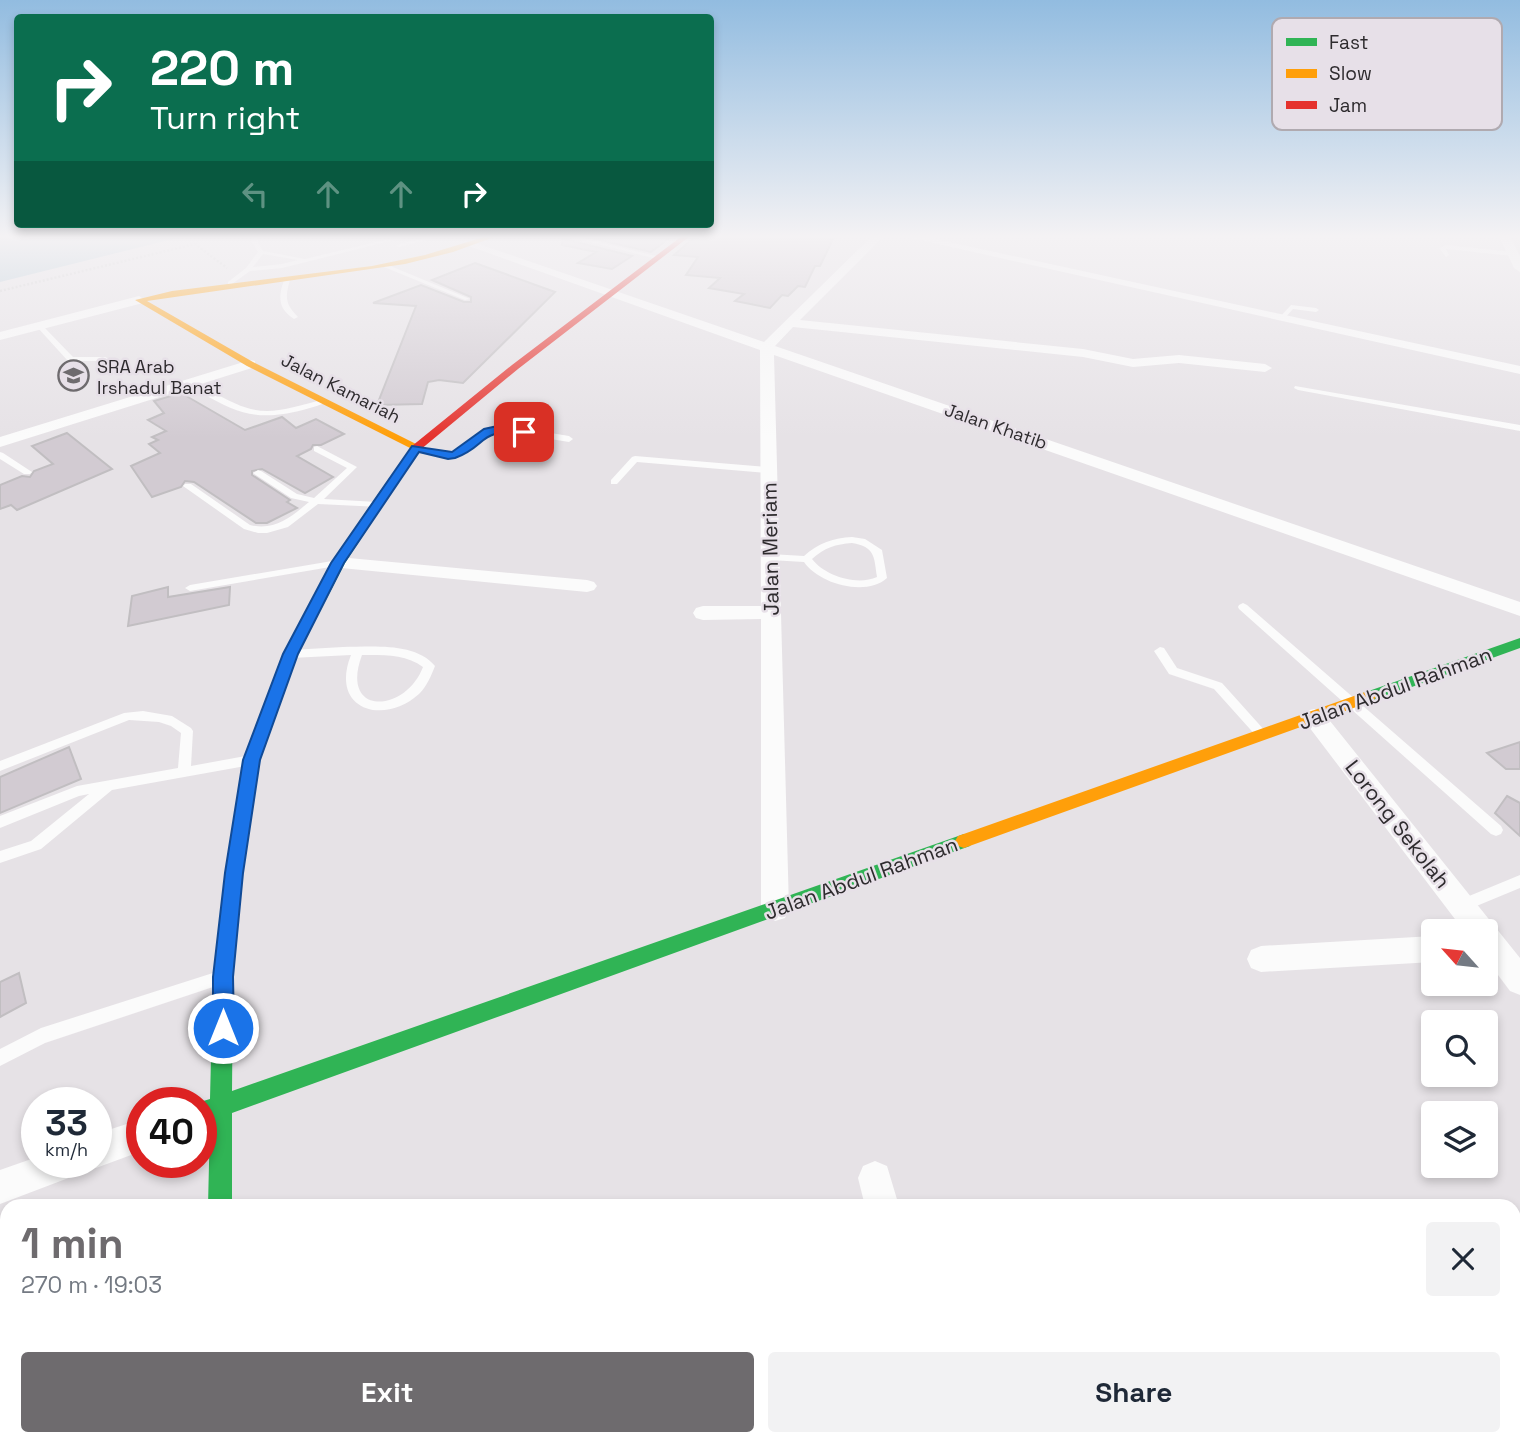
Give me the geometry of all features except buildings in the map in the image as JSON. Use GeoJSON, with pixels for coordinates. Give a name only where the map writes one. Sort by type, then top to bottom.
{"type":"FeatureCollection","features":[{"type":"Feature","properties":{"kind":"street"},"geometry":{"type":"LineString","coordinates":[[0,337],[126,303]]}},
{"type":"Feature","properties":{"kind":"street","name":"Jalan Kamariah"},"geometry":{"type":"LineString","coordinates":[[151,303],[188,314],[250,364],[416,448]]}},
{"type":"Feature","properties":{"kind":"street"},"geometry":{"type":"LineString","coordinates":[[188,314],[201,303]]}},
{"type":"Feature","properties":{"kind":"street"},"geometry":{"type":"LineString","coordinates":[[220,1199],[223,977],[234,873],[251,760],[290,654],[338,563],[416,448],[598,303]]}},
{"type":"Feature","properties":{"kind":"street","name":"Jalan Khatib"},"geometry":{"type":"LineString","coordinates":[[645,303],[1520,609]]}},
{"type":"Feature","properties":{"kind":"street"},"geometry":{"type":"LineString","coordinates":[[767,346],[809,303]]}},
{"type":"Feature","properties":{"kind":"street"},"geometry":{"type":"LineString","coordinates":[[1216,303],[1520,370]]}},
{"type":"Feature","properties":{"kind":"street"},"geometry":{"type":"LineString","coordinates":[[789,323],[1083,353],[1133,363],[1179,359],[1265,368]]}},
{"type":"Feature","properties":{"kind":"street","name":"Jalan Meriam"},"geometry":{"type":"LineString","coordinates":[[767,346],[775,909]]}},
{"type":"Feature","properties":{"kind":"street"},"geometry":{"type":"LineString","coordinates":[[0,442],[250,364]]}},
{"type":"Feature","properties":{"kind":"street"},"geometry":{"type":"LineString","coordinates":[[338,563],[587,586]]}},
{"type":"Feature","properties":{"kind":"street"},"geometry":{"type":"LineString","coordinates":[[703,613],[771,612]]}},
{"type":"Feature","properties":{"kind":"street","name":"Jalan Abdul Rahman"},"geometry":{"type":"LineString","coordinates":[[217,1107],[1520,643]]}},
{"type":"Feature","properties":{"kind":"street","name":"Lorong Sekolah"},"geometry":{"type":"LineString","coordinates":[[1314,717],[1471,919]]}},
{"type":"Feature","properties":{"kind":"street"},"geometry":{"type":"LineString","coordinates":[[1261,959],[1421,950]]}},
{"type":"Feature","properties":{"kind":"street","name":"Lorong Sekolah"},"geometry":{"type":"LineString","coordinates":[[1498,954],[1520,981]]}},
{"type":"Feature","properties":{"kind":"street"},"geometry":{"type":"LineString","coordinates":[[0,1187],[24,1178]]}},
{"type":"Feature","properties":{"kind":"lane"},"geometry":{"type":"LineString","coordinates":[[282,303],[284,309],[294,317]]}},
{"type":"Feature","properties":{"kind":"lane"},"geometry":{"type":"LineString","coordinates":[[1282,318],[1291,307],[1317,310]]}},
{"type":"Feature","properties":{"kind":"lane"},"geometry":{"type":"LineString","coordinates":[[41,326],[71,359],[105,359]]}},
{"type":"Feature","properties":{"kind":"lane"},"geometry":{"type":"LineString","coordinates":[[1298,388],[1520,429]]}},
{"type":"Feature","properties":{"kind":"lane"},"geometry":{"type":"LineString","coordinates":[[205,391],[229,407],[259,416],[325,401]]}},
{"type":"Feature","properties":{"kind":"lane"},"geometry":{"type":"LineString","coordinates":[[416,448],[448,456],[455,455],[483,434],[502,428],[569,439]]}},
{"type":"Feature","properties":{"kind":"lane"},"geometry":{"type":"LineString","coordinates":[[188,486],[247,527],[258,531],[289,524],[354,467],[317,449]]}},
{"type":"Feature","properties":{"kind":"lane"},"geometry":{"type":"LineString","coordinates":[[0,455],[27,472]]}},
{"type":"Feature","properties":{"kind":"lane"},"geometry":{"type":"LineString","coordinates":[[614,482],[635,459],[768,470]]}},
{"type":"Feature","properties":{"kind":"lane"},"geometry":{"type":"LineString","coordinates":[[258,474],[294,496],[377,505]]}},
{"type":"Feature","properties":{"kind":"lane"},"geometry":{"type":"LineString","coordinates":[[769,557],[807,559],[825,545],[847,540],[859,541],[878,552],[882,578],[870,585],[846,582],[815,569],[807,559]]}},
{"type":"Feature","properties":{"kind":"lane"},"geometry":{"type":"LineString","coordinates":[[190,587],[338,563]]}},
{"type":"Feature","properties":{"kind":"lane"},"geometry":{"type":"LineString","coordinates":[[1243,607],[1496,830]]}},
{"type":"Feature","properties":{"kind":"lane"},"geometry":{"type":"LineString","coordinates":[[1160,650],[1173,671],[1218,686],[1262,736]]}},
{"type":"Feature","properties":{"kind":"lane"},"geometry":{"type":"LineString","coordinates":[[290,654],[396,652],[425,660],[429,666],[428,674],[424,682],[402,702],[389,706],[366,702],[355,695],[350,683],[357,653]]}},
{"type":"Feature","properties":{"kind":"lane"},"geometry":{"type":"LineString","coordinates":[[0,766],[128,716],[144,714],[179,724],[187,731],[184,772]]}},
{"type":"Feature","properties":{"kind":"lane"},"geometry":{"type":"LineString","coordinates":[[0,822],[71,792],[251,760]]}},
{"type":"Feature","properties":{"kind":"lane"},"geometry":{"type":"LineString","coordinates":[[0,857],[36,845],[110,785]]}},
{"type":"Feature","properties":{"kind":"lane"},"geometry":{"type":"LineString","coordinates":[[1462,906],[1520,881]]}},
{"type":"Feature","properties":{"kind":"lane"},"geometry":{"type":"LineString","coordinates":[[0,1058],[41,1036],[223,977]]}},
{"type":"Feature","properties":{"kind":"traffic: fast"},"geometry":{"type":"LineString","coordinates":[[220,1199],[223,977],[234,873],[252,760],[291,654],[338,563],[385,493]]}},
{"type":"Feature","properties":{"kind":"traffic: fast"},"geometry":{"type":"LineString","coordinates":[[1368,697],[1520,643]]}},
{"type":"Feature","properties":{"kind":"traffic: fast"},"geometry":{"type":"LineString","coordinates":[[217,1107],[964,841]]}},
{"type":"Feature","properties":{"kind":"traffic: slow"},"geometry":{"type":"LineString","coordinates":[[145,303],[250,364],[416,448]]}},
{"type":"Feature","properties":{"kind":"traffic: slow"},"geometry":{"type":"LineString","coordinates":[[964,841],[1368,697]]}},
{"type":"Feature","properties":{"kind":"traffic: jam"},"geometry":{"type":"LineString","coordinates":[[385,493],[416,448],[598,303]]}},
{"type":"Feature","properties":{"kind":"place","name":"SRA Arab Irshadul Banat"},"geometry":{"type":"Point","coordinates":[74,376]}},
{"type":"Feature","properties":{"kind":"route"},"geometry":{"type":"LineString","coordinates":[[223,1028],[223,977],[234,873],[251,760],[290,654],[338,563],[416,448],[448,456],[455,455],[488,431],[502,428],[524,432]]}}]}
